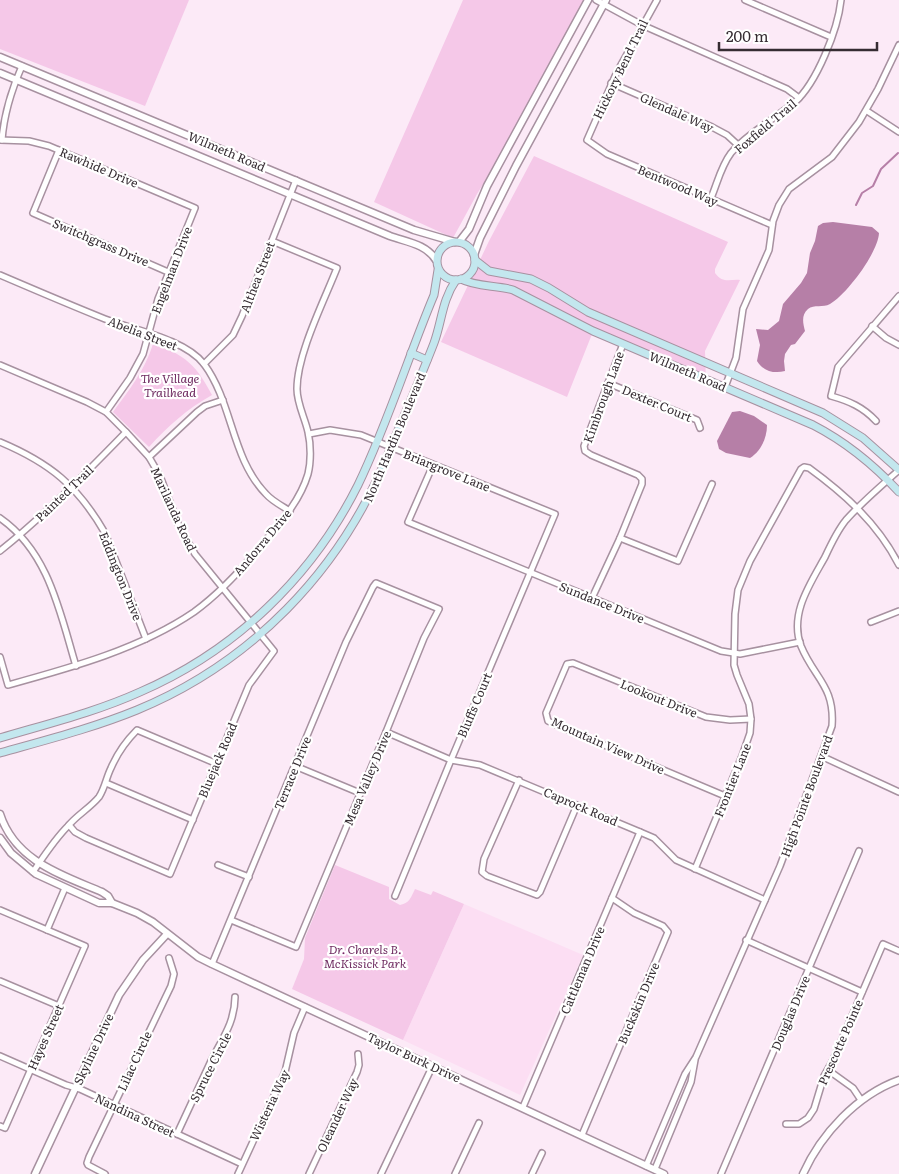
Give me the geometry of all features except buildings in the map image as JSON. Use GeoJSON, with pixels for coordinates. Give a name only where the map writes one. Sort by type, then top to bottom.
{"type":"FeatureCollection","features":[{"type":"Feature","properties":{"kind":"main road"},"geometry":{"type":"LineString","coordinates":[[457,242],[468,246],[474,257],[472,271],[459,280],[447,278],[438,270],[436,260],[438,254],[442,247],[449,243],[457,242]]}},
{"type":"Feature","properties":{"kind":"main road","name":"Wilmeth Road"},"geometry":{"type":"LineString","coordinates":[[474,257],[489,271],[531,279],[588,312],[832,417],[863,438],[899,470]]}},
{"type":"Feature","properties":{"kind":"main road","name":"North Hardin Boulevard"},"geometry":{"type":"LineString","coordinates":[[0,738],[104,706],[154,686],[200,661],[252,622],[291,584],[322,544],[356,487],[434,295],[438,270]]}},
{"type":"Feature","properties":{"kind":"main road","name":"Wilmeth Road"},"geometry":{"type":"LineString","coordinates":[[459,280],[513,290],[575,323],[802,419],[825,431],[858,454],[899,492]]}},
{"type":"Feature","properties":{"kind":"main road","name":"North Hardin Boulevard"},"geometry":{"type":"LineString","coordinates":[[0,753],[109,721],[160,700],[214,670],[261,634],[304,592],[336,551],[366,503],[427,360],[439,328],[447,294],[459,280]]}},
{"type":"Feature","properties":{"kind":"main road"},"geometry":{"type":"LineString","coordinates":[[411,353],[427,360]]}},
{"type":"Feature","properties":{"kind":"street"},"geometry":{"type":"LineString","coordinates":[[457,242],[469,229],[486,186],[588,0]]}},
{"type":"Feature","properties":{"kind":"street"},"geometry":{"type":"LineString","coordinates":[[596,0],[605,2],[642,25],[787,89],[799,98]]}},
{"type":"Feature","properties":{"kind":"street","name":"Hickory Bend Trail"},"geometry":{"type":"LineString","coordinates":[[587,140],[611,83],[657,0]]}},
{"type":"Feature","properties":{"kind":"street"},"geometry":{"type":"LineString","coordinates":[[745,0],[831,37]]}},
{"type":"Feature","properties":{"kind":"street","name":"Foxfield Trail"},"geometry":{"type":"LineString","coordinates":[[711,198],[723,166],[732,153],[799,98],[807,89],[818,69],[831,37],[838,18],[841,0]]}},
{"type":"Feature","properties":{"kind":"street"},"geometry":{"type":"LineString","coordinates":[[474,257],[480,238],[516,166],[605,2]]}},
{"type":"Feature","properties":{"kind":"street"},"geometry":{"type":"LineString","coordinates":[[724,387],[737,354],[743,309],[768,250],[772,225],[779,205],[789,189],[832,157],[867,110],[899,45]]}},
{"type":"Feature","properties":{"kind":"street","name":"Wilmeth Road"},"geometry":{"type":"LineString","coordinates":[[0,57],[414,230],[457,242]]}},
{"type":"Feature","properties":{"kind":"street"},"geometry":{"type":"LineString","coordinates":[[1,140],[6,107],[22,66]]}},
{"type":"Feature","properties":{"kind":"street","name":"Wilmeth Road"},"geometry":{"type":"LineString","coordinates":[[0,73],[290,195],[424,248],[433,254],[436,260]]}},
{"type":"Feature","properties":{"kind":"street","name":"Glendale Way"},"geometry":{"type":"LineString","coordinates":[[611,83],[712,127],[727,135],[739,146]]}},
{"type":"Feature","properties":{"kind":"street"},"geometry":{"type":"LineString","coordinates":[[867,110],[899,132]]}},
{"type":"Feature","properties":{"kind":"street","name":"Rawhide Drive"},"geometry":{"type":"LineString","coordinates":[[1,140],[29,141],[59,150],[195,208]]}},
{"type":"Feature","properties":{"kind":"street","name":"Bentwood Way"},"geometry":{"type":"LineString","coordinates":[[587,140],[607,154],[772,225]]}},
{"type":"Feature","properties":{"kind":"street","name":"Switchgrass Drive"},"geometry":{"type":"LineString","coordinates":[[59,150],[33,213],[168,272]]}},
{"type":"Feature","properties":{"kind":"street","name":"Althea Street"},"geometry":{"type":"LineString","coordinates":[[204,364],[233,335],[296,180]]}},
{"type":"Feature","properties":{"kind":"street","name":"Engelman Drive"},"geometry":{"type":"LineString","coordinates":[[106,412],[130,378],[143,354],[158,299],[195,208]]}},
{"type":"Feature","properties":{"kind":"street","name":"Andorra Drive"},"geometry":{"type":"LineString","coordinates":[[0,657],[8,685],[76,666],[146,639],[194,612],[222,588],[245,565],[290,511],[308,473],[310,454],[309,434],[298,401],[298,371],[303,352],[337,268],[272,241]]}},
{"type":"Feature","properties":{"kind":"street","name":"Abelia Street"},"geometry":{"type":"LineString","coordinates":[[0,275],[105,319],[172,342],[204,364],[217,385],[244,461],[256,482],[266,494],[290,511]]}},
{"type":"Feature","properties":{"kind":"street"},"geometry":{"type":"LineString","coordinates":[[876,421],[857,405],[831,396],[838,367],[899,296]]}},
{"type":"Feature","properties":{"kind":"street"},"geometry":{"type":"LineString","coordinates":[[872,326],[886,338],[899,345]]}},
{"type":"Feature","properties":{"kind":"street","name":"Kimbrough Lane"},"geometry":{"type":"LineString","coordinates":[[620,538],[642,484],[642,479],[638,475],[585,451],[584,446],[623,344]]}},
{"type":"Feature","properties":{"kind":"street","name":"Marilanda Road"},"geometry":{"type":"LineString","coordinates":[[0,365],[106,412],[126,432],[149,457],[160,476],[179,526],[195,554],[274,651]]}},
{"type":"Feature","properties":{"kind":"street","name":"Dexter Court"},"geometry":{"type":"LineString","coordinates":[[608,383],[697,420],[700,428]]}},
{"type":"Feature","properties":{"kind":"street"},"geometry":{"type":"LineString","coordinates":[[149,457],[196,412],[205,406],[223,400]]}},
{"type":"Feature","properties":{"kind":"street","name":"Briargrove Lane"},"geometry":{"type":"LineString","coordinates":[[309,434],[330,430],[346,431],[361,435],[555,514]]}},
{"type":"Feature","properties":{"kind":"street","name":"Painted Trail"},"geometry":{"type":"LineString","coordinates":[[0,551],[20,536],[72,487],[126,432]]}},
{"type":"Feature","properties":{"kind":"street","name":"Eddington Drive"},"geometry":{"type":"LineString","coordinates":[[0,442],[34,457],[50,467],[72,487],[96,517],[105,533],[146,639]]}},
{"type":"Feature","properties":{"kind":"street","name":"Sundance Drive"},"geometry":{"type":"LineString","coordinates":[[433,465],[408,522],[713,648],[734,653],[752,652],[800,642]]}},
{"type":"Feature","properties":{"kind":"street","name":"Frontier Lane"},"geometry":{"type":"LineString","coordinates":[[695,868],[750,733],[751,718],[749,704],[735,671],[734,653],[738,590],[750,561],[801,469],[804,467],[809,468],[831,484],[858,508]]}},
{"type":"Feature","properties":{"kind":"street","name":"High Pointe Boulevard"},"geometry":{"type":"LineString","coordinates":[[646,1166],[685,1074],[696,1057],[765,900],[832,726],[832,704],[827,688],[807,658],[800,642],[799,615],[803,598],[839,531],[858,508],[899,470]]}},
{"type":"Feature","properties":{"kind":"street"},"geometry":{"type":"LineString","coordinates":[[592,598],[620,538],[678,561],[712,484]]}},
{"type":"Feature","properties":{"kind":"street"},"geometry":{"type":"LineString","coordinates":[[858,508],[883,538],[899,565]]}},
{"type":"Feature","properties":{"kind":"street","name":"Bluffs Court"},"geometry":{"type":"LineString","coordinates":[[396,896],[555,514]]}},
{"type":"Feature","properties":{"kind":"street"},"geometry":{"type":"LineString","coordinates":[[0,518],[20,536],[35,554],[49,580],[76,666]]}},
{"type":"Feature","properties":{"kind":"street","name":"Mesa Valley Drive"},"geometry":{"type":"LineString","coordinates":[[231,920],[296,947],[424,638],[439,609],[376,583]]}},
{"type":"Feature","properties":{"kind":"street","name":"Terrace Drive"},"geometry":{"type":"LineString","coordinates":[[212,964],[346,642],[376,583]]}},
{"type":"Feature","properties":{"kind":"street"},"geometry":{"type":"LineString","coordinates":[[871,622],[899,611]]}},
{"type":"Feature","properties":{"kind":"street","name":"Bluejack Road"},"geometry":{"type":"LineString","coordinates":[[69,825],[75,832],[86,838],[170,874],[215,763],[250,684],[274,651]]}},
{"type":"Feature","properties":{"kind":"street","name":"Lookout Drive"},"geometry":{"type":"LineString","coordinates":[[570,663],[577,664],[706,717],[730,720],[751,718]]}},
{"type":"Feature","properties":{"kind":"street","name":"Mountain View Drive"},"geometry":{"type":"LineString","coordinates":[[570,663],[567,664],[546,713],[548,721],[725,796]]}},
{"type":"Feature","properties":{"kind":"street"},"geometry":{"type":"LineString","coordinates":[[33,872],[69,825],[100,796],[118,754],[127,740],[137,730],[215,763]]}},
{"type":"Feature","properties":{"kind":"street","name":"Caprock Road"},"geometry":{"type":"LineString","coordinates":[[386,732],[451,760],[480,764],[654,838],[676,860],[765,900]]}},
{"type":"Feature","properties":{"kind":"street"},"geometry":{"type":"LineString","coordinates":[[822,756],[899,792]]}},
{"type":"Feature","properties":{"kind":"street"},"geometry":{"type":"LineString","coordinates":[[295,766],[360,793]]}},
{"type":"Feature","properties":{"kind":"street"},"geometry":{"type":"LineString","coordinates":[[518,780],[484,859],[482,869],[487,876],[538,895],[577,805]]}},
{"type":"Feature","properties":{"kind":"street"},"geometry":{"type":"LineString","coordinates":[[106,783],[193,820]]}},
{"type":"Feature","properties":{"kind":"street"},"geometry":{"type":"LineString","coordinates":[[0,814],[6,830],[26,855],[47,869],[102,892],[108,896],[112,903]]}},
{"type":"Feature","properties":{"kind":"street","name":"Cattleman Drive"},"geometry":{"type":"LineString","coordinates":[[523,1107],[640,832]]}},
{"type":"Feature","properties":{"kind":"street"},"geometry":{"type":"LineString","coordinates":[[0,838],[11,853],[33,872],[99,902],[112,903]]}},
{"type":"Feature","properties":{"kind":"street","name":"Douglas Drive"},"geometry":{"type":"LineString","coordinates":[[720,1174],[858,851]]}},
{"type":"Feature","properties":{"kind":"street"},"geometry":{"type":"LineString","coordinates":[[218,865],[249,877]]}},
{"type":"Feature","properties":{"kind":"street"},"geometry":{"type":"LineString","coordinates":[[0,910],[47,930],[65,888]]}},
{"type":"Feature","properties":{"kind":"street","name":"Buckskin Drive"},"geometry":{"type":"LineString","coordinates":[[582,1135],[668,932],[663,926],[634,913],[612,898]]}},
{"type":"Feature","properties":{"kind":"street","name":"Taylor Burk Drive"},"geometry":{"type":"LineString","coordinates":[[112,903],[146,917],[198,957],[212,964],[664,1174]]}},
{"type":"Feature","properties":{"kind":"street","name":"Hayes Street"},"geometry":{"type":"LineString","coordinates":[[2,1127],[31,1069],[84,946],[47,930]]}},
{"type":"Feature","properties":{"kind":"street","name":"Skyline Drive"},"geometry":{"type":"LineString","coordinates":[[35,1174],[119,995],[143,960],[167,934]]}},
{"type":"Feature","properties":{"kind":"street"},"geometry":{"type":"LineString","coordinates":[[746,940],[862,992]]}},
{"type":"Feature","properties":{"kind":"street","name":"Prescotte Pointe"},"geometry":{"type":"LineString","coordinates":[[786,1124],[799,1124],[808,1118],[814,1109],[824,1076],[883,944],[899,951]]}},
{"type":"Feature","properties":{"kind":"street","name":"Lilac Circle"},"geometry":{"type":"LineString","coordinates":[[105,1174],[87,1163],[113,1104],[171,986],[174,974],[169,958]]}},
{"type":"Feature","properties":{"kind":"street"},"geometry":{"type":"LineString","coordinates":[[0,981],[59,1006]]}},
{"type":"Feature","properties":{"kind":"street","name":"Spruce Circle"},"geometry":{"type":"LineString","coordinates":[[177,1134],[216,1051],[229,1030],[235,997]]}},
{"type":"Feature","properties":{"kind":"street","name":"Wisteria Way"},"geometry":{"type":"LineString","coordinates":[[238,1174],[285,1072],[294,1033],[305,1007]]}},
{"type":"Feature","properties":{"kind":"street","name":"Oleander Way"},"geometry":{"type":"LineString","coordinates":[[310,1172],[357,1072],[359,1065],[358,1054]]}},
{"type":"Feature","properties":{"kind":"street","name":"Nandina Street"},"geometry":{"type":"LineString","coordinates":[[0,1056],[75,1087],[242,1164]]}},
{"type":"Feature","properties":{"kind":"street","name":"High Pointe Boulevard"},"geometry":{"type":"LineString","coordinates":[[655,1169],[691,1082],[696,1057]]}},
{"type":"Feature","properties":{"kind":"street"},"geometry":{"type":"LineString","coordinates":[[381,1174],[432,1065]]}},
{"type":"Feature","properties":{"kind":"street"},"geometry":{"type":"LineString","coordinates":[[828,1070],[853,1088],[861,1100]]}},
{"type":"Feature","properties":{"kind":"street"},"geometry":{"type":"LineString","coordinates":[[803,1174],[816,1149],[837,1123],[861,1100],[899,1080]]}},
{"type":"Feature","properties":{"kind":"street"},"geometry":{"type":"LineString","coordinates":[[455,1174],[479,1123]]}},
{"type":"Feature","properties":{"kind":"street"},"geometry":{"type":"LineString","coordinates":[[532,1174],[542,1153]]}},
{"type":"Feature","properties":{"kind":"street"},"geometry":{"type":"LineString","coordinates":[[310,1172],[317,1174]]}},
{"type":"Feature","properties":{"kind":"shaded area"},"geometry":{"type":"Polygon","coordinates":[[[833,222],[872,227],[879,233],[873,251],[860,273],[837,299],[830,304],[813,307],[806,311],[803,319],[805,331],[785,354],[785,371],[773,372],[757,361],[760,345],[756,329],[768,330],[779,321],[783,304],[807,273],[810,253],[818,226],[823,223],[833,222]]]}},
{"type":"Feature","properties":{"kind":"shaded area"},"geometry":{"type":"Polygon","coordinates":[[[740,411],[754,416],[767,425],[763,444],[750,458],[726,453],[719,449],[717,441],[732,412],[740,411]]]}},
{"type":"Feature","properties":{"kind":"shaded area"},"geometry":{"type":"Polygon","coordinates":[[[464,904],[583,955],[520,1095],[403,1040],[464,904]]]}},
{"type":"Feature","properties":{"kind":"green space"},"geometry":{"type":"Polygon","coordinates":[[[0,0],[189,0],[145,106],[0,49],[0,0]]]}},
{"type":"Feature","properties":{"kind":"green space"},"geometry":{"type":"Polygon","coordinates":[[[463,0],[589,0],[513,137],[477,194],[453,238],[374,202],[463,0]]]}},
{"type":"Feature","properties":{"kind":"green space"},"geometry":{"type":"Polygon","coordinates":[[[534,156],[728,242],[715,269],[715,273],[724,280],[740,280],[705,351],[706,382],[592,334],[567,397],[441,342],[489,241],[534,156]]]}},
{"type":"Feature","properties":{"kind":"green space","name":"The Village Trailhead"},"geometry":{"type":"Polygon","coordinates":[[[153,344],[174,352],[189,362],[201,376],[212,395],[178,418],[149,447],[113,412],[141,371],[153,344]]]}},
{"type":"Feature","properties":{"kind":"green space","name":"Dr. Charels B. McKissick Park"},"geometry":{"type":"Polygon","coordinates":[[[335,865],[389,887],[389,899],[400,905],[408,901],[415,889],[431,895],[433,891],[464,904],[403,1040],[292,989],[304,959],[305,938],[335,865]]]}},
{"type":"Feature","properties":{"kind":"waterway"},"geometry":{"type":"LineString","coordinates":[[856,205],[862,193],[873,186],[881,169],[898,153]]}}]}
